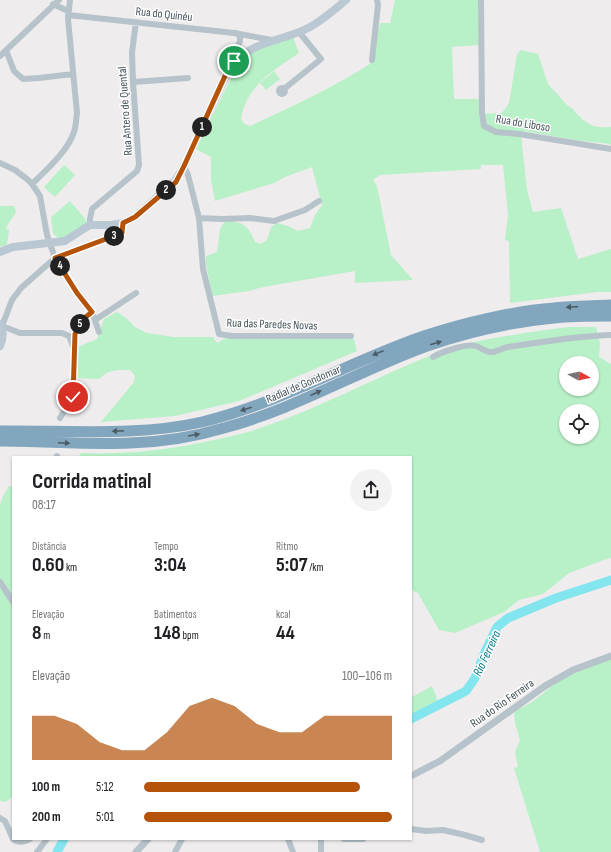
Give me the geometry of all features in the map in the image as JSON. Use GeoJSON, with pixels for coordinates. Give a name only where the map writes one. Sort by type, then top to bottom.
{"type":"FeatureCollection","features":[{"type":"Feature","properties":{"kind":"highway","name":"Radial de Gondomar"},"geometry":{"type":"LineString","coordinates":[[0,431],[131,431],[176,427],[202,422],[264,403],[298,390],[376,354],[425,336],[474,322],[517,313],[553,308],[611,306]]}},
{"type":"Feature","properties":{"kind":"highway","name":"Radial de Gondomar"},"geometry":{"type":"LineString","coordinates":[[0,441],[95,444],[131,443],[200,434],[255,419],[428,346],[480,331],[518,322],[556,318],[611,316]]}},
{"type":"Feature","properties":{"kind":"main road"},"geometry":{"type":"LineString","coordinates":[[0,252],[13,247],[65,241],[90,225],[112,225],[123,223],[135,217],[176,182],[229,68],[240,51],[277,40],[314,25],[346,0]]}},
{"type":"Feature","properties":{"kind":"main road"},"geometry":{"type":"LineString","coordinates":[[0,346],[3,339],[1,325]]}},
{"type":"Feature","properties":{"kind":"street"},"geometry":{"type":"LineString","coordinates":[[0,56],[53,4],[59,0]]}},
{"type":"Feature","properties":{"kind":"street"},"geometry":{"type":"LineString","coordinates":[[32,184],[65,150],[74,134],[77,113],[68,13],[70,0]]}},
{"type":"Feature","properties":{"kind":"street"},"geometry":{"type":"LineString","coordinates":[[372,60],[377,0]]}},
{"type":"Feature","properties":{"kind":"street","name":"Rua do Liboso"},"geometry":{"type":"LineString","coordinates":[[481,0],[482,113],[484,126],[496,132],[519,134],[611,149]]}},
{"type":"Feature","properties":{"kind":"street"},"geometry":{"type":"LineString","coordinates":[[53,4],[68,13]]}},
{"type":"Feature","properties":{"kind":"street","name":"Rua do Quinéu"},"geometry":{"type":"LineString","coordinates":[[68,13],[234,33],[277,40]]}},
{"type":"Feature","properties":{"kind":"street","name":"Rua Antero de Quental"},"geometry":{"type":"LineString","coordinates":[[90,225],[92,209],[137,170],[139,165],[132,52],[136,22]]}},
{"type":"Feature","properties":{"kind":"street"},"geometry":{"type":"LineString","coordinates":[[284,89],[321,59],[299,32]]}},
{"type":"Feature","properties":{"kind":"street"},"geometry":{"type":"LineString","coordinates":[[234,33],[238,34],[241,38],[240,51]]}},
{"type":"Feature","properties":{"kind":"street"},"geometry":{"type":"LineString","coordinates":[[6,50],[14,71],[23,79],[73,74]]}},
{"type":"Feature","properties":{"kind":"street"},"geometry":{"type":"LineString","coordinates":[[133,82],[188,78]]}},
{"type":"Feature","properties":{"kind":"street"},"geometry":{"type":"LineString","coordinates":[[0,163],[15,170],[32,184],[40,196],[47,235],[55,258],[77,293],[92,312],[99,332]]}},
{"type":"Feature","properties":{"kind":"street","name":"Rua das Paredes Novas"},"geometry":{"type":"LineString","coordinates":[[184,166],[188,175],[199,218],[203,269],[219,334],[232,336],[351,336]]}},
{"type":"Feature","properties":{"kind":"street"},"geometry":{"type":"LineString","coordinates":[[199,218],[222,220],[250,218],[274,221],[305,210],[319,201]]}},
{"type":"Feature","properties":{"kind":"street"},"geometry":{"type":"LineString","coordinates":[[74,349],[69,336],[62,333],[20,333],[1,325],[12,300],[21,288],[55,258],[122,233],[123,223]]}},
{"type":"Feature","properties":{"kind":"street"},"geometry":{"type":"LineString","coordinates":[[95,320],[136,293]]}},
{"type":"Feature","properties":{"kind":"street"},"geometry":{"type":"LineString","coordinates":[[60,418],[73,397],[75,334],[82,320],[92,312]]}},
{"type":"Feature","properties":{"kind":"street"},"geometry":{"type":"LineString","coordinates":[[433,357],[438,354],[471,345],[494,352],[506,348],[563,339],[611,335]]}},
{"type":"Feature","properties":{"kind":"street"},"geometry":{"type":"LineString","coordinates":[[0,582],[12,600]]}},
{"type":"Feature","properties":{"kind":"street","name":"Rua do Rio Ferreira"},"geometry":{"type":"LineString","coordinates":[[412,775],[440,761],[545,686],[573,670],[611,656]]}},
{"type":"Feature","properties":{"kind":"street"},"geometry":{"type":"LineString","coordinates":[[0,818],[5,821],[12,837]]}},
{"type":"Feature","properties":{"kind":"street"},"geometry":{"type":"LineString","coordinates":[[412,829],[426,831],[443,830],[482,840]]}},
{"type":"Feature","properties":{"kind":"street"},"geometry":{"type":"LineString","coordinates":[[15,840],[19,842],[28,840]]}},
{"type":"Feature","properties":{"kind":"street"},"geometry":{"type":"LineString","coordinates":[[37,852],[46,840]]}},
{"type":"Feature","properties":{"kind":"street"},"geometry":{"type":"LineString","coordinates":[[136,852],[147,840]]}},
{"type":"Feature","properties":{"kind":"street"},"geometry":{"type":"LineString","coordinates":[[175,852],[181,840]]}},
{"type":"Feature","properties":{"kind":"street"},"geometry":{"type":"LineString","coordinates":[[288,840],[293,852]]}},
{"type":"Feature","properties":{"kind":"street"},"geometry":{"type":"LineString","coordinates":[[321,840],[321,852]]}},
{"type":"Feature","properties":{"kind":"green space"},"geometry":{"type":"Polygon","coordinates":[[[395,0],[478,0],[479,45],[452,47],[454,99],[481,99],[480,114],[502,113],[509,103],[517,54],[521,50],[538,54],[548,84],[583,120],[594,126],[611,127],[611,148],[610,144],[575,140],[524,131],[521,135],[527,190],[533,212],[561,208],[578,259],[611,249],[611,292],[597,292],[510,303],[509,241],[505,240],[508,215],[503,165],[481,165],[481,169],[380,175],[373,180],[377,186],[391,255],[413,280],[355,283],[355,271],[263,287],[249,291],[212,296],[206,256],[217,252],[220,229],[225,221],[237,222],[241,224],[247,228],[255,242],[261,244],[267,240],[271,227],[277,223],[298,231],[310,228],[315,215],[322,205],[312,167],[285,177],[274,183],[215,201],[211,180],[211,157],[196,149],[237,66],[246,55],[293,37],[299,53],[271,73],[249,96],[244,106],[241,118],[243,123],[250,126],[326,89],[370,64],[371,45],[376,40],[380,23],[390,23],[395,0]]]}},
{"type":"Feature","properties":{"kind":"green space"},"geometry":{"type":"Polygon","coordinates":[[[274,71],[280,79],[266,90],[260,83],[274,71]]]}},
{"type":"Feature","properties":{"kind":"green space"},"geometry":{"type":"Polygon","coordinates":[[[64,165],[75,175],[55,197],[44,187],[64,165]]]}},
{"type":"Feature","properties":{"kind":"green space"},"geometry":{"type":"Polygon","coordinates":[[[70,201],[87,221],[74,233],[59,239],[53,233],[51,217],[70,201]]]}},
{"type":"Feature","properties":{"kind":"green space"},"geometry":{"type":"Polygon","coordinates":[[[0,206],[14,206],[16,212],[6,229],[9,230],[7,245],[0,247],[0,206]]]}},
{"type":"Feature","properties":{"kind":"green space"},"geometry":{"type":"Polygon","coordinates":[[[117,312],[135,327],[147,333],[174,337],[213,337],[217,343],[228,337],[315,337],[354,339],[357,351],[239,401],[175,416],[101,422],[134,382],[135,376],[130,370],[121,370],[106,373],[99,379],[77,378],[78,347],[97,339],[104,319],[117,312]]]}},
{"type":"Feature","properties":{"kind":"green space"},"geometry":{"type":"Polygon","coordinates":[[[568,327],[596,327],[600,343],[599,357],[611,364],[611,558],[569,573],[543,594],[519,600],[504,612],[455,633],[439,630],[418,593],[412,590],[412,456],[80,456],[81,453],[116,453],[168,448],[202,443],[245,433],[285,419],[428,356],[462,344],[568,327]]]}},
{"type":"Feature","properties":{"kind":"green space"},"geometry":{"type":"Polygon","coordinates":[[[9,486],[12,487],[12,798],[5,802],[0,801],[0,505],[9,486]]]}},
{"type":"Feature","properties":{"kind":"green space"},"geometry":{"type":"Polygon","coordinates":[[[611,658],[611,852],[540,852],[514,768],[518,767],[515,752],[520,740],[515,723],[514,710],[527,705],[565,677],[611,658]]]}},
{"type":"Feature","properties":{"kind":"green space"},"geometry":{"type":"Polygon","coordinates":[[[432,686],[440,706],[412,719],[412,697],[432,686]]]}},
{"type":"Feature","properties":{"kind":"waterway","name":"Rio Ferreira"},"geometry":{"type":"LineString","coordinates":[[412,718],[466,691],[475,678],[484,654],[497,627],[508,618],[556,598],[611,580]]}},
{"type":"Feature","properties":{"kind":"waterway","name":"Rio Ferreira"},"geometry":{"type":"LineString","coordinates":[[57,852],[63,840]]}},
{"type":"Feature","properties":{"kind":"route"},"geometry":{"type":"LineString","coordinates":[[73,397],[75,334],[82,320],[92,312],[77,293],[55,258],[122,233],[123,223],[142,212],[176,182],[225,76],[234,61]]}}]}
